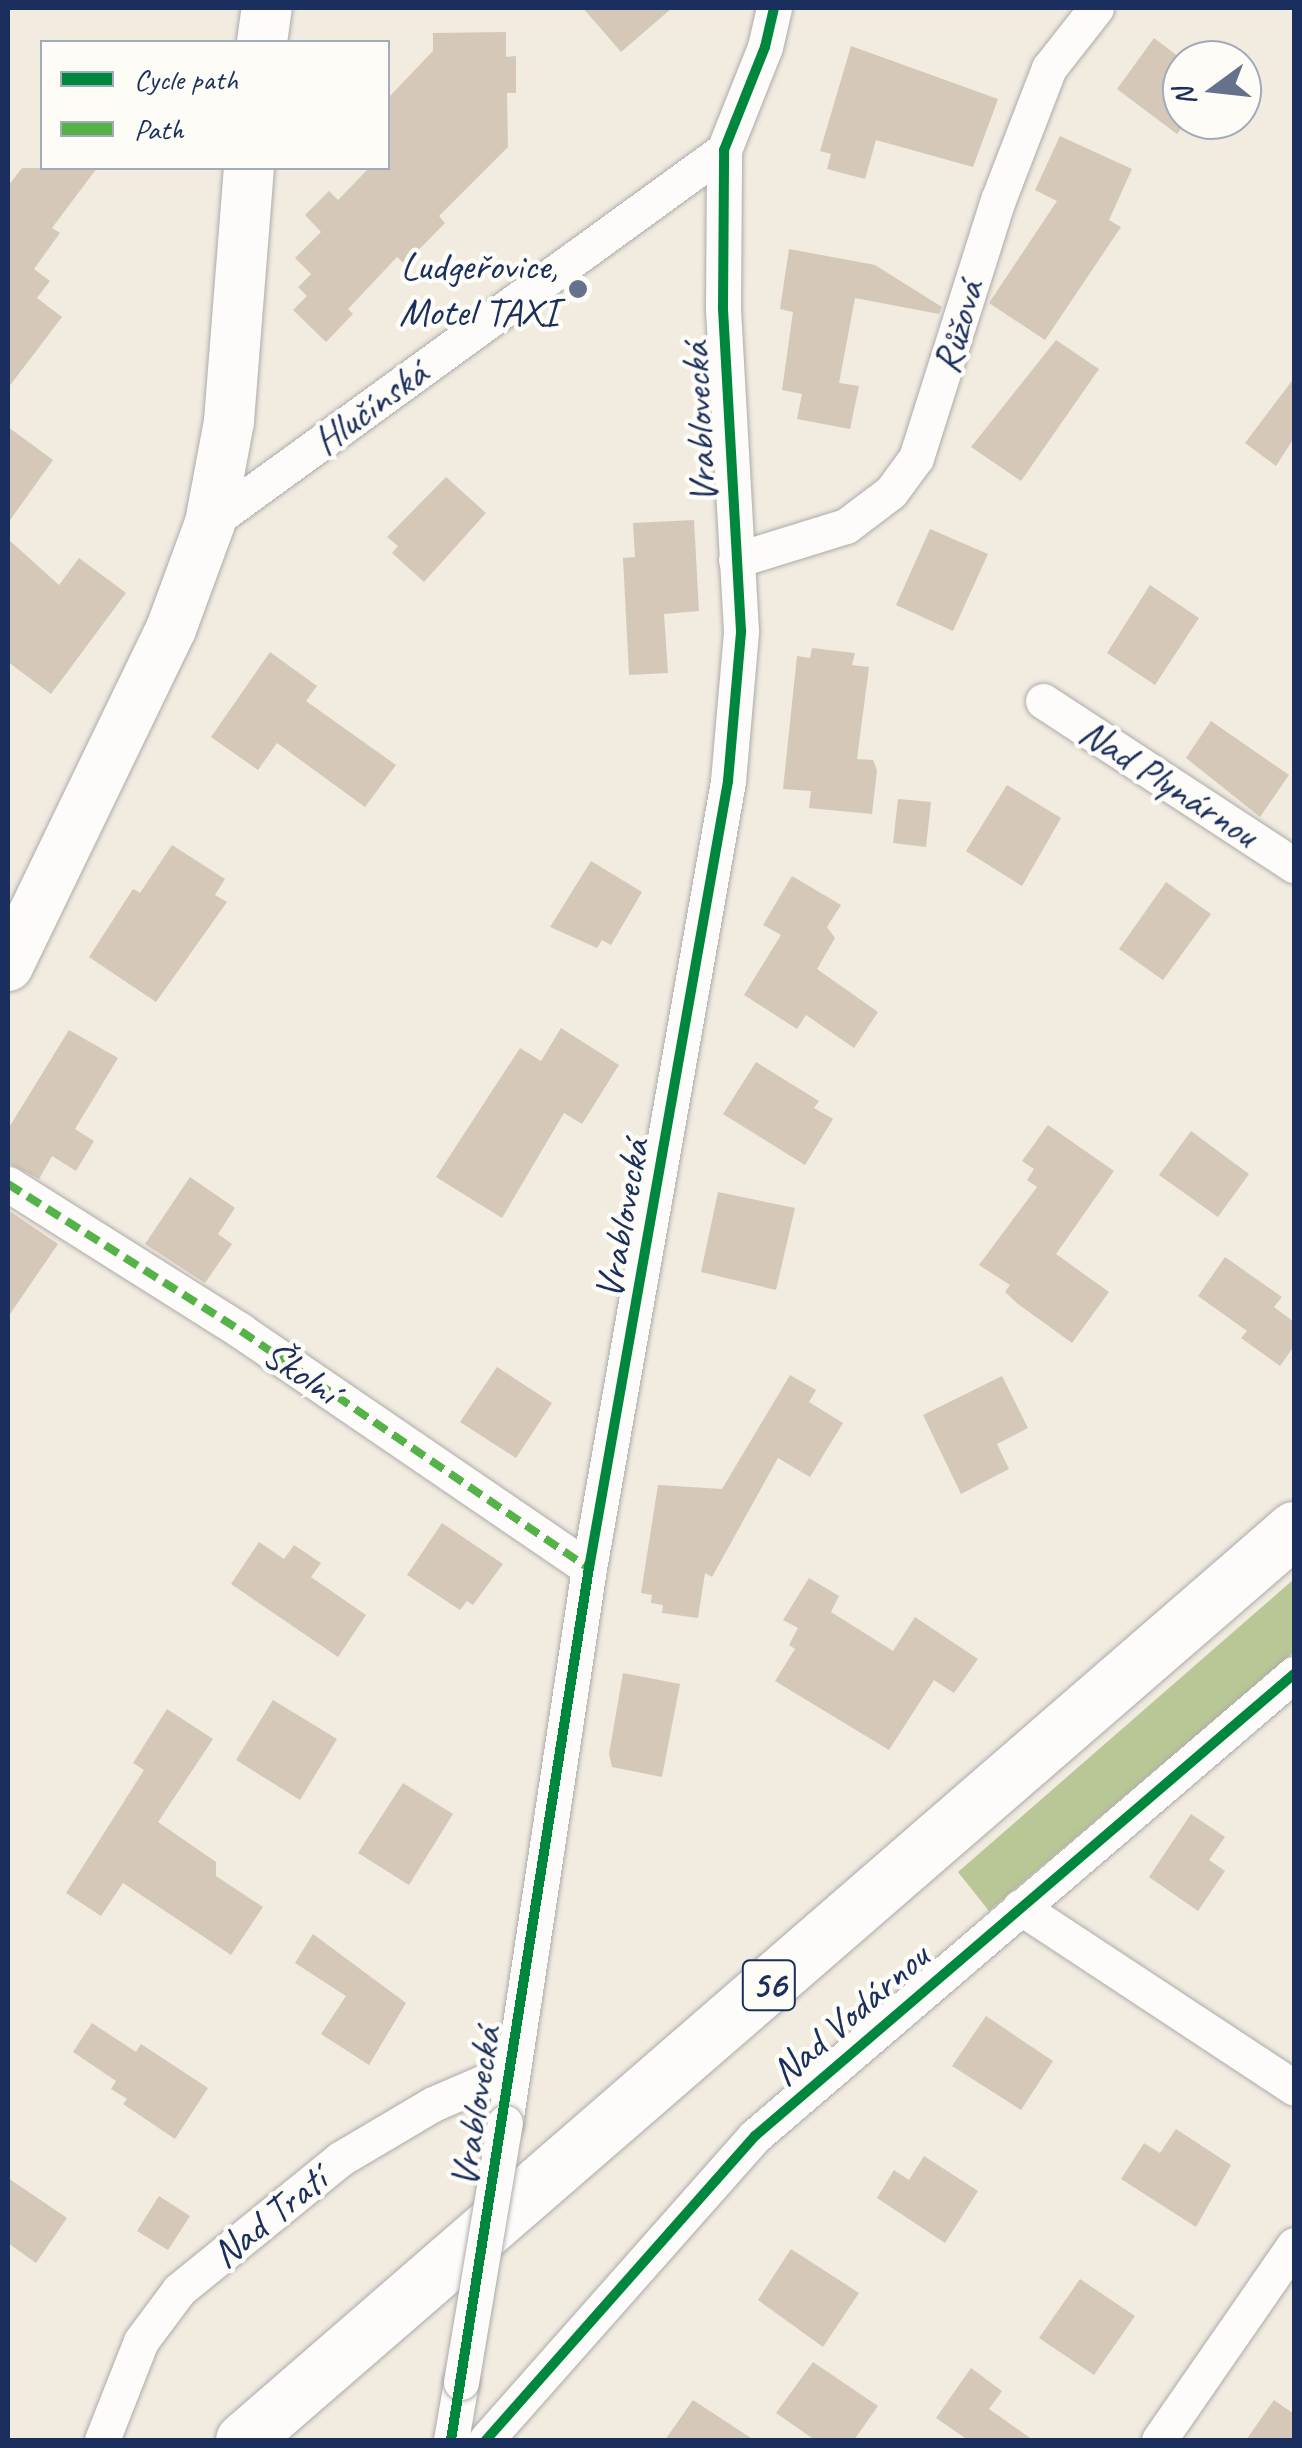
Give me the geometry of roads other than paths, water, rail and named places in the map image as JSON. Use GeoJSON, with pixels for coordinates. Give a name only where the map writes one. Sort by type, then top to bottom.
{"type":"FeatureCollection","features":[{"type":"Feature","properties":{"kind":"main road","name":"56"},"geometry":{"type":"LineString","coordinates":[[243,2440],[1294,1528]]}},
{"type":"Feature","properties":{"kind":"street"},"geometry":{"type":"LineString","coordinates":[[262,40],[267,8]]}},
{"type":"Feature","properties":{"kind":"street","name":"Vrablovecká"},"geometry":{"type":"LineString","coordinates":[[451,2440],[505,2123],[589,1568],[728,780],[740,631],[722,308],[724,150],[766,47],[774,8]]}},
{"type":"Feature","properties":{"kind":"street","name":"Růžová"},"geometry":{"type":"LineString","coordinates":[[736,560],[846,526],[892,492],[916,458],[998,200],[1049,68],[1096,8]]}},
{"type":"Feature","properties":{"kind":"street","name":"Hlučínská"},"geometry":{"type":"LineString","coordinates":[[210,524],[724,150]]}},
{"type":"Feature","properties":{"kind":"street"},"geometry":{"type":"LineString","coordinates":[[8,966],[171,629],[210,524],[229,421],[248,170]]}},
{"type":"Feature","properties":{"kind":"street","name":"Nad Plynárnou"},"geometry":{"type":"LineString","coordinates":[[1043,702],[1294,865]]}},
{"type":"Feature","properties":{"kind":"street","name":"Školní"},"geometry":{"type":"LineString","coordinates":[[8,1184],[241,1331],[589,1568]]}},
{"type":"Feature","properties":{"kind":"street","name":"Nad Vodárnou"},"geometry":{"type":"LineString","coordinates":[[486,2440],[755,2136],[1294,1674]]}},
{"type":"Feature","properties":{"kind":"street"},"geometry":{"type":"LineString","coordinates":[[1020,1907],[1294,2088]]}},
{"type":"Feature","properties":{"kind":"street","name":"Nad Tratí"},"geometry":{"type":"LineString","coordinates":[[102,2440],[142,2341],[180,2290],[340,2158],[433,2104],[512,2070]]}},
{"type":"Feature","properties":{"kind":"street"},"geometry":{"type":"LineString","coordinates":[[1159,2440],[1294,2245]]}},
{"type":"Feature","properties":{"kind":"place","name":"Ludgeřovice, Motel TAXI"},"geometry":{"type":"Point","coordinates":[578,289]}}]}
